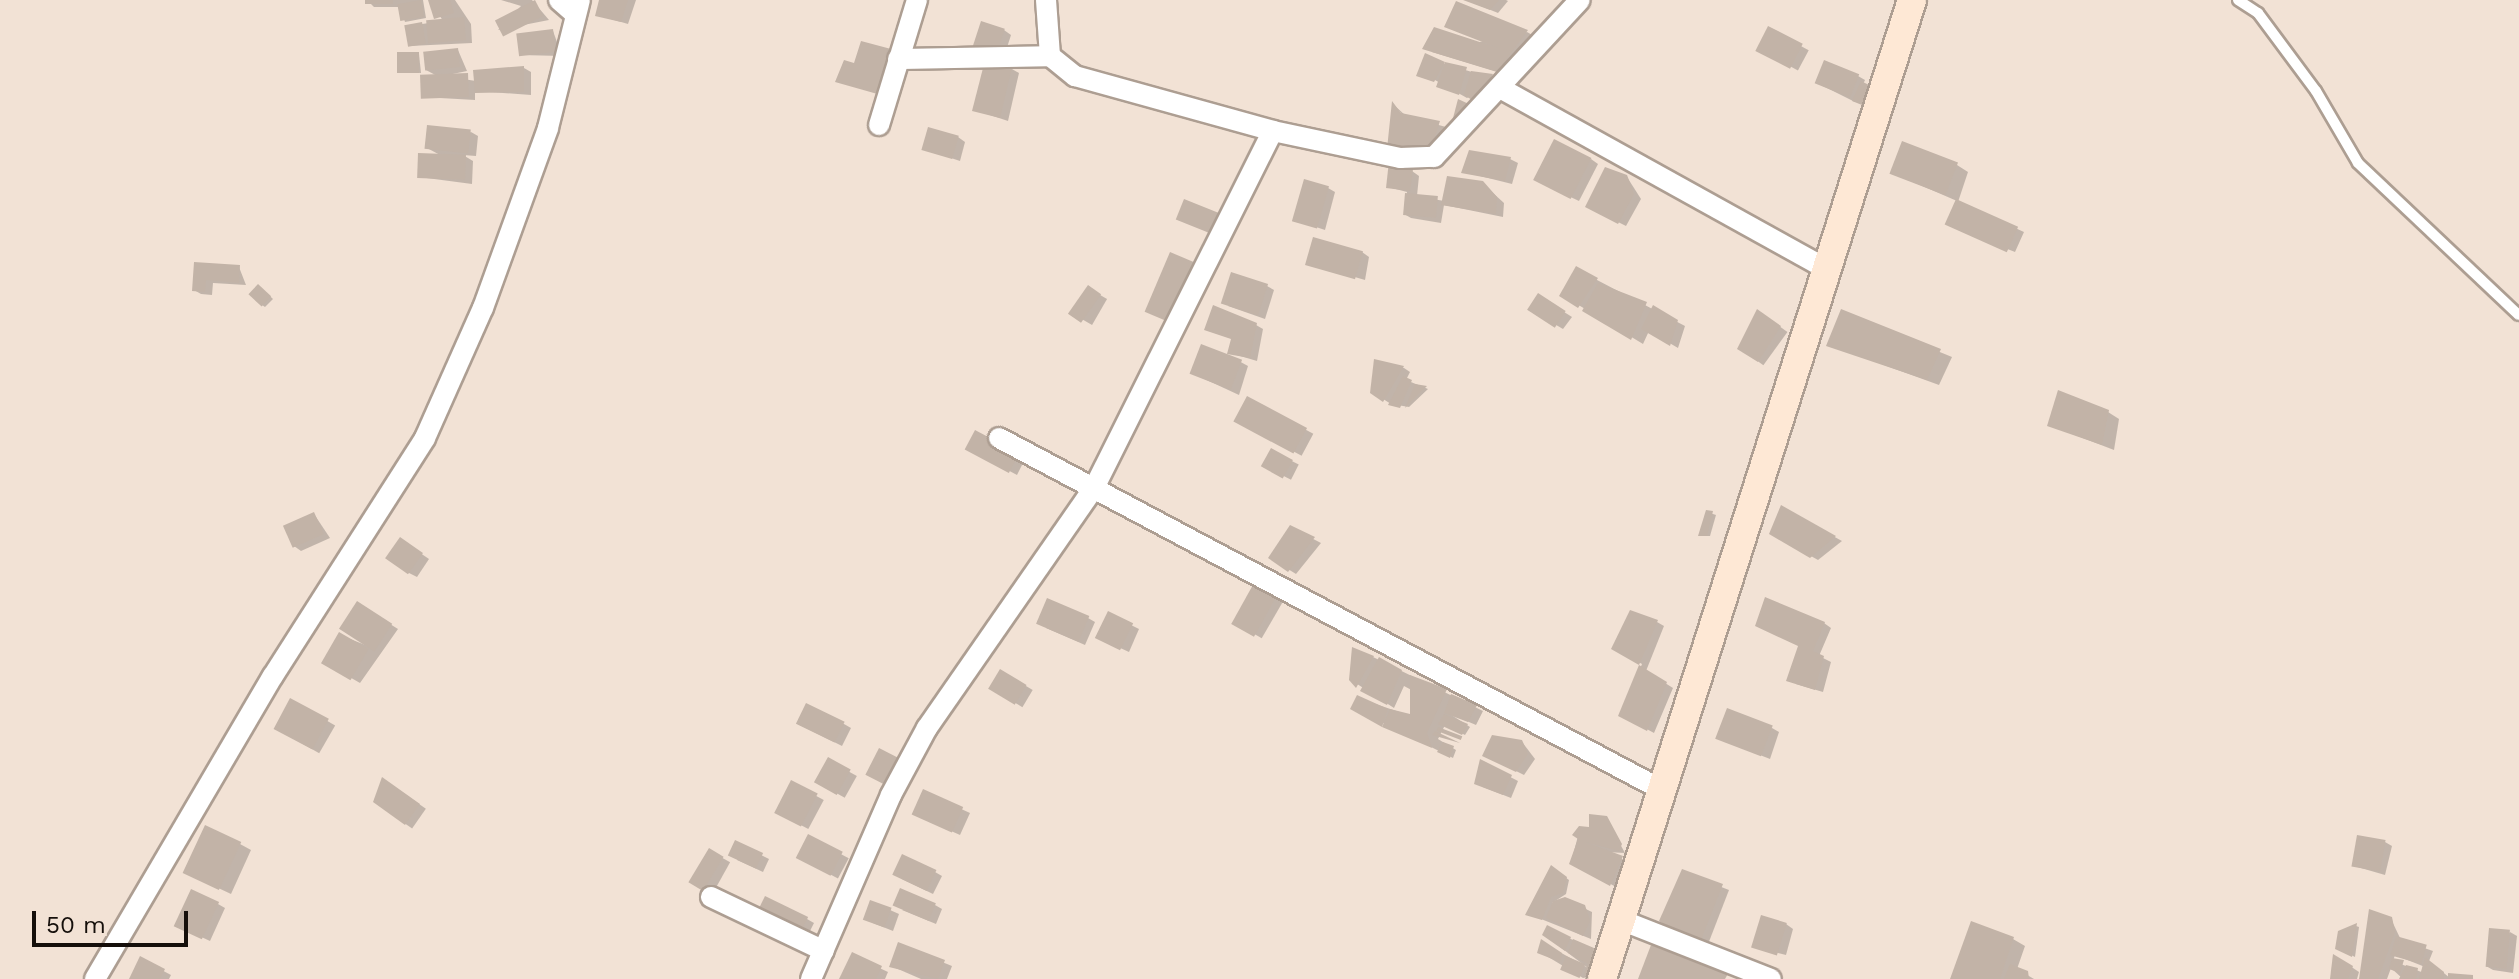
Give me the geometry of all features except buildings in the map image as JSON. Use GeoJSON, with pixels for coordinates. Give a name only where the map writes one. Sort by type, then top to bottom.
{"type":"FeatureCollection","features":[{"type":"Feature","properties":{"kind":"street"},"geometry":{"type":"LineString","coordinates":[[879,125],[917,0]]}},
{"type":"Feature","properties":{"kind":"street"},"geometry":{"type":"LineString","coordinates":[[1046,0],[1050,56]]}},
{"type":"Feature","properties":{"kind":"street"},"geometry":{"type":"LineString","coordinates":[[898,59],[1050,56],[1075,76],[1273,131],[1426,160],[1502,89],[1580,0]]}},
{"type":"Feature","properties":{"kind":"street"},"geometry":{"type":"LineString","coordinates":[[1602,979],[1912,0]]}},
{"type":"Feature","properties":{"kind":"street"},"geometry":{"type":"LineString","coordinates":[[95,979],[273,676],[425,438],[483,308],[548,128],[572,5]]}},
{"type":"Feature","properties":{"kind":"street"},"geometry":{"type":"LineString","coordinates":[[1502,89],[1827,269]]}},
{"type":"Feature","properties":{"kind":"street"},"geometry":{"type":"LineString","coordinates":[[811,979],[927,728],[1095,486],[1273,131]]}},
{"type":"Feature","properties":{"kind":"street"},"geometry":{"type":"LineString","coordinates":[[999,438],[1095,486],[1662,790]]}},
{"type":"Feature","properties":{"kind":"street"},"geometry":{"type":"LineString","coordinates":[[711,897],[824,951]]}},
{"type":"Feature","properties":{"kind":"street"},"geometry":{"type":"LineString","coordinates":[[1621,920],[1771,979]]}},
{"type":"Feature","properties":{"kind":"lane"},"geometry":{"type":"LineString","coordinates":[[2238,0],[2258,13],[2316,91],[2358,163],[2519,315]]}}]}
